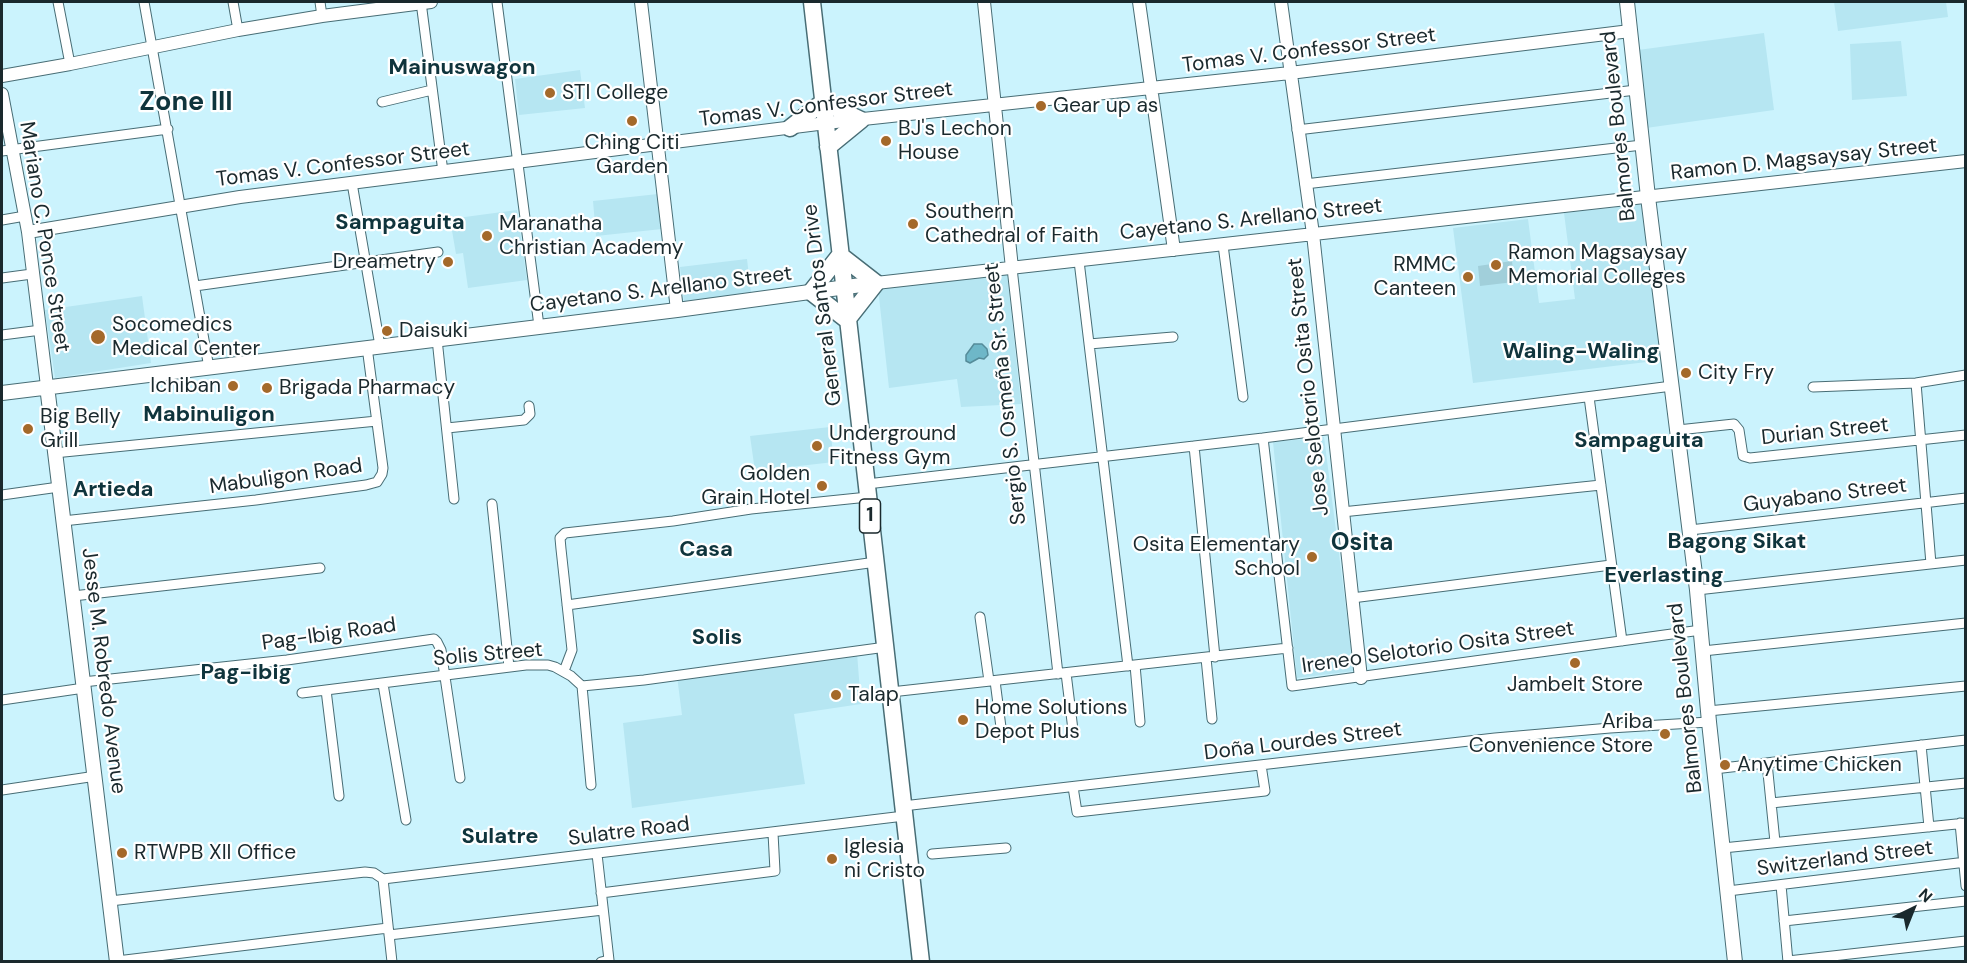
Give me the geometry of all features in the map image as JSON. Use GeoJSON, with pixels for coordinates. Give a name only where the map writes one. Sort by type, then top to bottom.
{"type":"FeatureCollection","features":[{"type":"Feature","properties":{"kind":"highway","name":"General Santos Drive"},"geometry":{"type":"LineString","coordinates":[[812,2],[921,962]]}},
{"type":"Feature","properties":{"kind":"highway"},"geometry":{"type":"LineString","coordinates":[[790,128],[823,102],[861,120],[828,147]]}},
{"type":"Feature","properties":{"kind":"highway"},"geometry":{"type":"LineString","coordinates":[[840,255],[876,283],[847,320],[811,292],[840,255]]}},
{"type":"Feature","properties":{"kind":"main road","name":"Balmores Boulevard"},"geometry":{"type":"LineString","coordinates":[[1627,2],[1648,197],[1697,590],[1708,717],[1735,962]]}},
{"type":"Feature","properties":{"kind":"main road","name":"Cayetano S. Arellano Street"},"geometry":{"type":"LineString","coordinates":[[2,393],[677,310],[876,283]]}},
{"type":"Feature","properties":{"kind":"main road","name":"Jesse M. Robredo Avenue"},"geometry":{"type":"LineString","coordinates":[[47,386],[117,961]]}},
{"type":"Feature","properties":{"kind":"street"},"geometry":{"type":"LineString","coordinates":[[58,2],[70,64]]}},
{"type":"Feature","properties":{"kind":"street"},"geometry":{"type":"LineString","coordinates":[[144,2],[209,368]]}},
{"type":"Feature","properties":{"kind":"street"},"geometry":{"type":"LineString","coordinates":[[233,2],[238,30]]}},
{"type":"Feature","properties":{"kind":"street"},"geometry":{"type":"LineString","coordinates":[[320,2],[322,16]]}},
{"type":"Feature","properties":{"kind":"street"},"geometry":{"type":"LineString","coordinates":[[2,76],[238,30],[425,2],[432,90],[443,172]]}},
{"type":"Feature","properties":{"kind":"street"},"geometry":{"type":"LineString","coordinates":[[497,2],[539,326]]}},
{"type":"Feature","properties":{"kind":"street"},"geometry":{"type":"LineString","coordinates":[[641,2],[677,310]]}},
{"type":"Feature","properties":{"kind":"street","name":"Sergio S. Osmeña Sr. Street"},"geometry":{"type":"LineString","coordinates":[[984,2],[1034,465],[1062,673],[1072,730]]}},
{"type":"Feature","properties":{"kind":"street"},"geometry":{"type":"LineString","coordinates":[[1139,2],[1174,250]]}},
{"type":"Feature","properties":{"kind":"street","name":"Jose Selotorio Osita Street"},"geometry":{"type":"LineString","coordinates":[[1281,2],[1313,234],[1361,678]]}},
{"type":"Feature","properties":{"kind":"street","name":"Tomas V. Confessor Street"},"geometry":{"type":"LineString","coordinates":[[28,232],[182,206],[658,144],[826,123],[1290,73],[1630,31]]}},
{"type":"Feature","properties":{"kind":"street"},"geometry":{"type":"LineString","coordinates":[[382,102],[432,90]]}},
{"type":"Feature","properties":{"kind":"street"},"geometry":{"type":"LineString","coordinates":[[1297,130],[1636,90]]}},
{"type":"Feature","properties":{"kind":"street","name":"Mariano C. Ponce Street"},"geometry":{"type":"LineString","coordinates":[[2,94],[7,150],[28,232],[47,386]]}},
{"type":"Feature","properties":{"kind":"street"},"geometry":{"type":"LineString","coordinates":[[7,150],[168,129]]}},
{"type":"Feature","properties":{"kind":"street"},"geometry":{"type":"LineString","coordinates":[[1305,184],[1642,145]]}},
{"type":"Feature","properties":{"kind":"street","name":"Ramon D. Magsaysay Street"},"geometry":{"type":"LineString","coordinates":[[1648,197],[1965,161]]}},
{"type":"Feature","properties":{"kind":"street","name":"Mabuligon Road"},"geometry":{"type":"LineString","coordinates":[[63,521],[256,500],[372,484],[380,479],[383,468],[377,421],[366,261],[352,183]]}},
{"type":"Feature","properties":{"kind":"street","name":"Cayetano S. Arellano Street"},"geometry":{"type":"LineString","coordinates":[[876,283],[1648,197]]}},
{"type":"Feature","properties":{"kind":"street"},"geometry":{"type":"LineString","coordinates":[[2,220],[25,216]]}},
{"type":"Feature","properties":{"kind":"street"},"geometry":{"type":"LineString","coordinates":[[1223,245],[1243,397]]}},
{"type":"Feature","properties":{"kind":"street"},"geometry":{"type":"LineString","coordinates":[[195,286],[438,252]]}},
{"type":"Feature","properties":{"kind":"street"},"geometry":{"type":"LineString","coordinates":[[1079,261],[1103,457],[1140,722]]}},
{"type":"Feature","properties":{"kind":"street"},"geometry":{"type":"LineString","coordinates":[[2,278],[33,274]]}},
{"type":"Feature","properties":{"kind":"street"},"geometry":{"type":"LineString","coordinates":[[2,335],[41,330]]}},
{"type":"Feature","properties":{"kind":"street"},"geometry":{"type":"LineString","coordinates":[[1089,344],[1173,337]]}},
{"type":"Feature","properties":{"kind":"street"},"geometry":{"type":"LineString","coordinates":[[437,339],[454,499]]}},
{"type":"Feature","properties":{"kind":"street"},"geometry":{"type":"LineString","coordinates":[[1813,387],[1916,383],[1965,375]]}},
{"type":"Feature","properties":{"kind":"street"},"geometry":{"type":"LineString","coordinates":[[1916,383],[1931,564]]}},
{"type":"Feature","properties":{"kind":"street"},"geometry":{"type":"LineString","coordinates":[[564,671],[572,652],[560,538],[568,532],[842,500],[868,491],[1034,465],[1672,386]]}},
{"type":"Feature","properties":{"kind":"street"},"geometry":{"type":"LineString","coordinates":[[1589,397],[1622,641]]}},
{"type":"Feature","properties":{"kind":"street"},"geometry":{"type":"LineString","coordinates":[[447,428],[524,420],[530,414],[529,406]]}},
{"type":"Feature","properties":{"kind":"street"},"geometry":{"type":"LineString","coordinates":[[54,453],[377,421]]}},
{"type":"Feature","properties":{"kind":"street","name":"Durian Street"},"geometry":{"type":"LineString","coordinates":[[1678,430],[1734,424],[1739,430],[1743,456],[1750,459],[1965,435]]}},
{"type":"Feature","properties":{"kind":"street"},"geometry":{"type":"LineString","coordinates":[[1263,438],[1288,648]]}},
{"type":"Feature","properties":{"kind":"street"},"geometry":{"type":"LineString","coordinates":[[1194,446],[1211,657],[1212,719]]}},
{"type":"Feature","properties":{"kind":"street"},"geometry":{"type":"LineString","coordinates":[[1342,512],[1601,484]]}},
{"type":"Feature","properties":{"kind":"street"},"geometry":{"type":"LineString","coordinates":[[2,495],[59,487]]}},
{"type":"Feature","properties":{"kind":"street","name":"Guyabano Street"},"geometry":{"type":"LineString","coordinates":[[1690,530],[1965,498]]}},
{"type":"Feature","properties":{"kind":"street"},"geometry":{"type":"LineString","coordinates":[[492,504],[510,667]]}},
{"type":"Feature","properties":{"kind":"street"},"geometry":{"type":"LineString","coordinates":[[1697,590],[1965,560]]}},
{"type":"Feature","properties":{"kind":"street"},"geometry":{"type":"LineString","coordinates":[[567,605],[876,562]]}},
{"type":"Feature","properties":{"kind":"street"},"geometry":{"type":"LineString","coordinates":[[1352,598],[1611,565]]}},
{"type":"Feature","properties":{"kind":"street"},"geometry":{"type":"LineString","coordinates":[[73,596],[320,568]]}},
{"type":"Feature","properties":{"kind":"street"},"geometry":{"type":"LineString","coordinates":[[980,617],[1002,735]]}},
{"type":"Feature","properties":{"kind":"street"},"geometry":{"type":"LineString","coordinates":[[1703,651],[1965,623]]}},
{"type":"Feature","properties":{"kind":"street","name":"Ireneo Selotorio Osita Street"},"geometry":{"type":"LineString","coordinates":[[891,692],[1288,648],[1292,686],[1701,630]]}},
{"type":"Feature","properties":{"kind":"street","name":"Pag-Ibig Road"},"geometry":{"type":"LineString","coordinates":[[2,700],[125,676],[276,661],[430,639],[440,646],[460,778]]}},
{"type":"Feature","properties":{"kind":"street"},"geometry":{"type":"LineString","coordinates":[[591,785],[582,686],[886,647]]}},
{"type":"Feature","properties":{"kind":"street","name":"Solis Street"},"geometry":{"type":"LineString","coordinates":[[302,693],[510,667],[548,665],[564,671],[582,686]]}},
{"type":"Feature","properties":{"kind":"street"},"geometry":{"type":"LineString","coordinates":[[383,684],[406,820]]}},
{"type":"Feature","properties":{"kind":"street","name":"Doña Lourdes Street"},"geometry":{"type":"LineString","coordinates":[[904,811],[1073,787],[1495,738],[1611,728],[1965,686]]}},
{"type":"Feature","properties":{"kind":"street"},"geometry":{"type":"LineString","coordinates":[[326,690],[339,796]]}},
{"type":"Feature","properties":{"kind":"street"},"geometry":{"type":"LineString","coordinates":[[1714,769],[1965,740]]}},
{"type":"Feature","properties":{"kind":"street"},"geometry":{"type":"LineString","coordinates":[[1921,745],[1929,827]]}},
{"type":"Feature","properties":{"kind":"street"},"geometry":{"type":"LineString","coordinates":[[1767,763],[1775,842]]}},
{"type":"Feature","properties":{"kind":"street"},"geometry":{"type":"LineString","coordinates":[[1073,787],[1077,812],[1265,791],[1261,765]]}},
{"type":"Feature","properties":{"kind":"street"},"geometry":{"type":"LineString","coordinates":[[2,790],[96,776]]}},
{"type":"Feature","properties":{"kind":"street"},"geometry":{"type":"LineString","coordinates":[[1771,803],[1965,783]]}},
{"type":"Feature","properties":{"kind":"street","name":"Sulatre Road"},"geometry":{"type":"LineString","coordinates":[[110,901],[365,872],[374,873],[383,879],[773,832],[904,811]]}},
{"type":"Feature","properties":{"kind":"street"},"geometry":{"type":"LineString","coordinates":[[1723,848],[1963,823],[1965,886]]}},
{"type":"Feature","properties":{"kind":"street"},"geometry":{"type":"LineString","coordinates":[[601,893],[775,871],[773,832]]}},
{"type":"Feature","properties":{"kind":"street"},"geometry":{"type":"LineString","coordinates":[[932,854],[1006,848]]}},
{"type":"Feature","properties":{"kind":"street"},"geometry":{"type":"LineString","coordinates":[[597,854],[609,960],[601,962]]}},
{"type":"Feature","properties":{"kind":"street","name":"Switzerland Street"},"geometry":{"type":"LineString","coordinates":[[1728,891],[1964,863]]}},
{"type":"Feature","properties":{"kind":"street"},"geometry":{"type":"LineString","coordinates":[[383,879],[392,962]]}},
{"type":"Feature","properties":{"kind":"street"},"geometry":{"type":"LineString","coordinates":[[1781,885],[1788,961],[1965,940]]}},
{"type":"Feature","properties":{"kind":"street"},"geometry":{"type":"LineString","coordinates":[[1784,921],[1965,901]]}},
{"type":"Feature","properties":{"kind":"street"},"geometry":{"type":"LineString","coordinates":[[117,961],[603,910]]}},
{"type":"Feature","properties":{"kind":"shaded area"},"geometry":{"type":"Polygon","coordinates":[[[1834,2],[1946,2],[1948,17],[1838,31],[1834,2]]]}},
{"type":"Feature","properties":{"kind":"shaded area"},"geometry":{"type":"Polygon","coordinates":[[[1764,33],[1774,110],[1646,128],[1638,50],[1764,33]]]}},
{"type":"Feature","properties":{"kind":"shaded area"},"geometry":{"type":"Polygon","coordinates":[[[1901,41],[1907,96],[1852,100],[1850,44],[1901,41]]]}},
{"type":"Feature","properties":{"kind":"shaded area","name":"STI College"},"geometry":{"type":"Polygon","coordinates":[[[580,70],[585,108],[519,115],[515,79],[580,70]]]}},
{"type":"Feature","properties":{"kind":"shaded area"},"geometry":{"type":"Polygon","coordinates":[[[658,194],[662,229],[596,236],[593,201],[658,194]]]}},
{"type":"Feature","properties":{"kind":"shaded area"},"geometry":{"type":"Polygon","coordinates":[[[1644,204],[1663,360],[1473,383],[1453,228],[1528,219],[1539,303],[1575,299],[1564,213],[1644,204]]]}},
{"type":"Feature","properties":{"kind":"shaded area","name":"Maranatha Christian Academy"},"geometry":{"type":"Polygon","coordinates":[[[517,210],[527,280],[468,288],[463,253],[456,254],[450,219],[517,210]]]}},
{"type":"Feature","properties":{"kind":"shaded area"},"geometry":{"type":"Polygon","coordinates":[[[747,259],[751,293],[684,301],[680,267],[747,259]]]}},
{"type":"Feature","properties":{"kind":"shaded area"},"geometry":{"type":"Polygon","coordinates":[[[1512,261],[1514,282],[1480,286],[1478,266],[1512,261]]]}},
{"type":"Feature","properties":{"kind":"shaded area"},"geometry":{"type":"Polygon","coordinates":[[[1007,273],[1021,404],[961,407],[957,379],[889,388],[878,288],[1007,273]]]}},
{"type":"Feature","properties":{"kind":"shaded area","name":"Socomedics Medical Center"},"geometry":{"type":"Polygon","coordinates":[[[142,296],[151,363],[55,378],[45,310],[142,296]]]}},
{"type":"Feature","properties":{"kind":"shaded area"},"geometry":{"type":"Polygon","coordinates":[[[974,344],[982,344],[987,349],[988,355],[984,359],[979,358],[970,363],[966,361],[966,355],[974,344]]]}},
{"type":"Feature","properties":{"kind":"shaded area"},"geometry":{"type":"Polygon","coordinates":[[[830,427],[834,462],[755,471],[750,436],[830,427]]]}},
{"type":"Feature","properties":{"kind":"shaded area","name":"Osita Elementary School"},"geometry":{"type":"Polygon","coordinates":[[[1324,437],[1354,671],[1297,678],[1273,442],[1324,437]]]}},
{"type":"Feature","properties":{"kind":"shaded area"},"geometry":{"type":"Polygon","coordinates":[[[857,653],[861,704],[794,714],[805,784],[632,808],[623,723],[682,715],[677,676],[857,653]]]}},
{"type":"Feature","properties":{"kind":"place","name":"STI College"},"geometry":{"type":"Point","coordinates":[550,93]}},
{"type":"Feature","properties":{"kind":"place","name":"Gear up as"},"geometry":{"type":"Point","coordinates":[1041,106]}},
{"type":"Feature","properties":{"kind":"place","name":"Ching Citi Garden"},"geometry":{"type":"Point","coordinates":[632,121]}},
{"type":"Feature","properties":{"kind":"place","name":"BJ's Lechon House"},"geometry":{"type":"Point","coordinates":[886,141]}},
{"type":"Feature","properties":{"kind":"place","name":"Southern Cathedral of Faith"},"geometry":{"type":"Point","coordinates":[913,224]}},
{"type":"Feature","properties":{"kind":"place","name":"Maranatha Christian Academy"},"geometry":{"type":"Point","coordinates":[487,236]}},
{"type":"Feature","properties":{"kind":"place","name":"Dreametry"},"geometry":{"type":"Point","coordinates":[448,262]}},
{"type":"Feature","properties":{"kind":"place","name":"Ramon Magsaysay Memorial Colleges"},"geometry":{"type":"Point","coordinates":[1496,265]}},
{"type":"Feature","properties":{"kind":"place","name":"RMMC Canteen"},"geometry":{"type":"Point","coordinates":[1468,277]}},
{"type":"Feature","properties":{"kind":"place","name":"Daisuki"},"geometry":{"type":"Point","coordinates":[387,331]}},
{"type":"Feature","properties":{"kind":"place","name":"Socomedics Medical Center"},"geometry":{"type":"Point","coordinates":[98,337]}},
{"type":"Feature","properties":{"kind":"place","name":"City Fry"},"geometry":{"type":"Point","coordinates":[1686,373]}},
{"type":"Feature","properties":{"kind":"place","name":"Ichiban"},"geometry":{"type":"Point","coordinates":[233,386]}},
{"type":"Feature","properties":{"kind":"place","name":"Brigada Pharmacy"},"geometry":{"type":"Point","coordinates":[267,388]}},
{"type":"Feature","properties":{"kind":"place","name":"Big Belly Grill"},"geometry":{"type":"Point","coordinates":[28,429]}},
{"type":"Feature","properties":{"kind":"place","name":"Underground Fitness Gym"},"geometry":{"type":"Point","coordinates":[817,446]}},
{"type":"Feature","properties":{"kind":"place","name":"Golden Grain Hotel"},"geometry":{"type":"Point","coordinates":[822,486]}},
{"type":"Feature","properties":{"kind":"place","name":"Osita Elementary School"},"geometry":{"type":"Point","coordinates":[1312,557]}},
{"type":"Feature","properties":{"kind":"place","name":"Jambelt Store"},"geometry":{"type":"Point","coordinates":[1575,663]}},
{"type":"Feature","properties":{"kind":"place","name":"Talap"},"geometry":{"type":"Point","coordinates":[836,695]}},
{"type":"Feature","properties":{"kind":"place","name":"Home Solutions Depot Plus"},"geometry":{"type":"Point","coordinates":[963,720]}},
{"type":"Feature","properties":{"kind":"place","name":"Ariba Convenience Store"},"geometry":{"type":"Point","coordinates":[1665,734]}},
{"type":"Feature","properties":{"kind":"place","name":"Anytime Chicken"},"geometry":{"type":"Point","coordinates":[1725,765]}},
{"type":"Feature","properties":{"kind":"place","name":"RTWPB XII Office"},"geometry":{"type":"Point","coordinates":[122,853]}},
{"type":"Feature","properties":{"kind":"place","name":"Iglesia ni Cristo"},"geometry":{"type":"Point","coordinates":[832,859]}},
{"type":"Feature","properties":{"kind":"district","name":"Mainuswagon"},"geometry":{"type":"Point","coordinates":[462,68]}},
{"type":"Feature","properties":{"kind":"district","name":"Zone III"},"geometry":{"type":"Point","coordinates":[186,103]}},
{"type":"Feature","properties":{"kind":"district","name":"Sampaguita"},"geometry":{"type":"Point","coordinates":[400,223]}},
{"type":"Feature","properties":{"kind":"district","name":"Waling-Waling"},"geometry":{"type":"Point","coordinates":[1581,352]}},
{"type":"Feature","properties":{"kind":"district","name":"Mabinuligon"},"geometry":{"type":"Point","coordinates":[209,415]}},
{"type":"Feature","properties":{"kind":"district","name":"Sampaguita"},"geometry":{"type":"Point","coordinates":[1639,441]}},
{"type":"Feature","properties":{"kind":"district","name":"Artieda"},"geometry":{"type":"Point","coordinates":[113,490]}},
{"type":"Feature","properties":{"kind":"district","name":"Bagong Sikat"},"geometry":{"type":"Point","coordinates":[1737,542]}},
{"type":"Feature","properties":{"kind":"district","name":"Osita"},"geometry":{"type":"Point","coordinates":[1362,544]}},
{"type":"Feature","properties":{"kind":"district","name":"Casa"},"geometry":{"type":"Point","coordinates":[706,550]}},
{"type":"Feature","properties":{"kind":"district","name":"Everlasting"},"geometry":{"type":"Point","coordinates":[1664,576]}},
{"type":"Feature","properties":{"kind":"district","name":"Solis"},"geometry":{"type":"Point","coordinates":[717,638]}},
{"type":"Feature","properties":{"kind":"district","name":"Pag-ibig"},"geometry":{"type":"Point","coordinates":[246,673]}},
{"type":"Feature","properties":{"kind":"district","name":"Sulatre"},"geometry":{"type":"Point","coordinates":[500,837]}}]}
